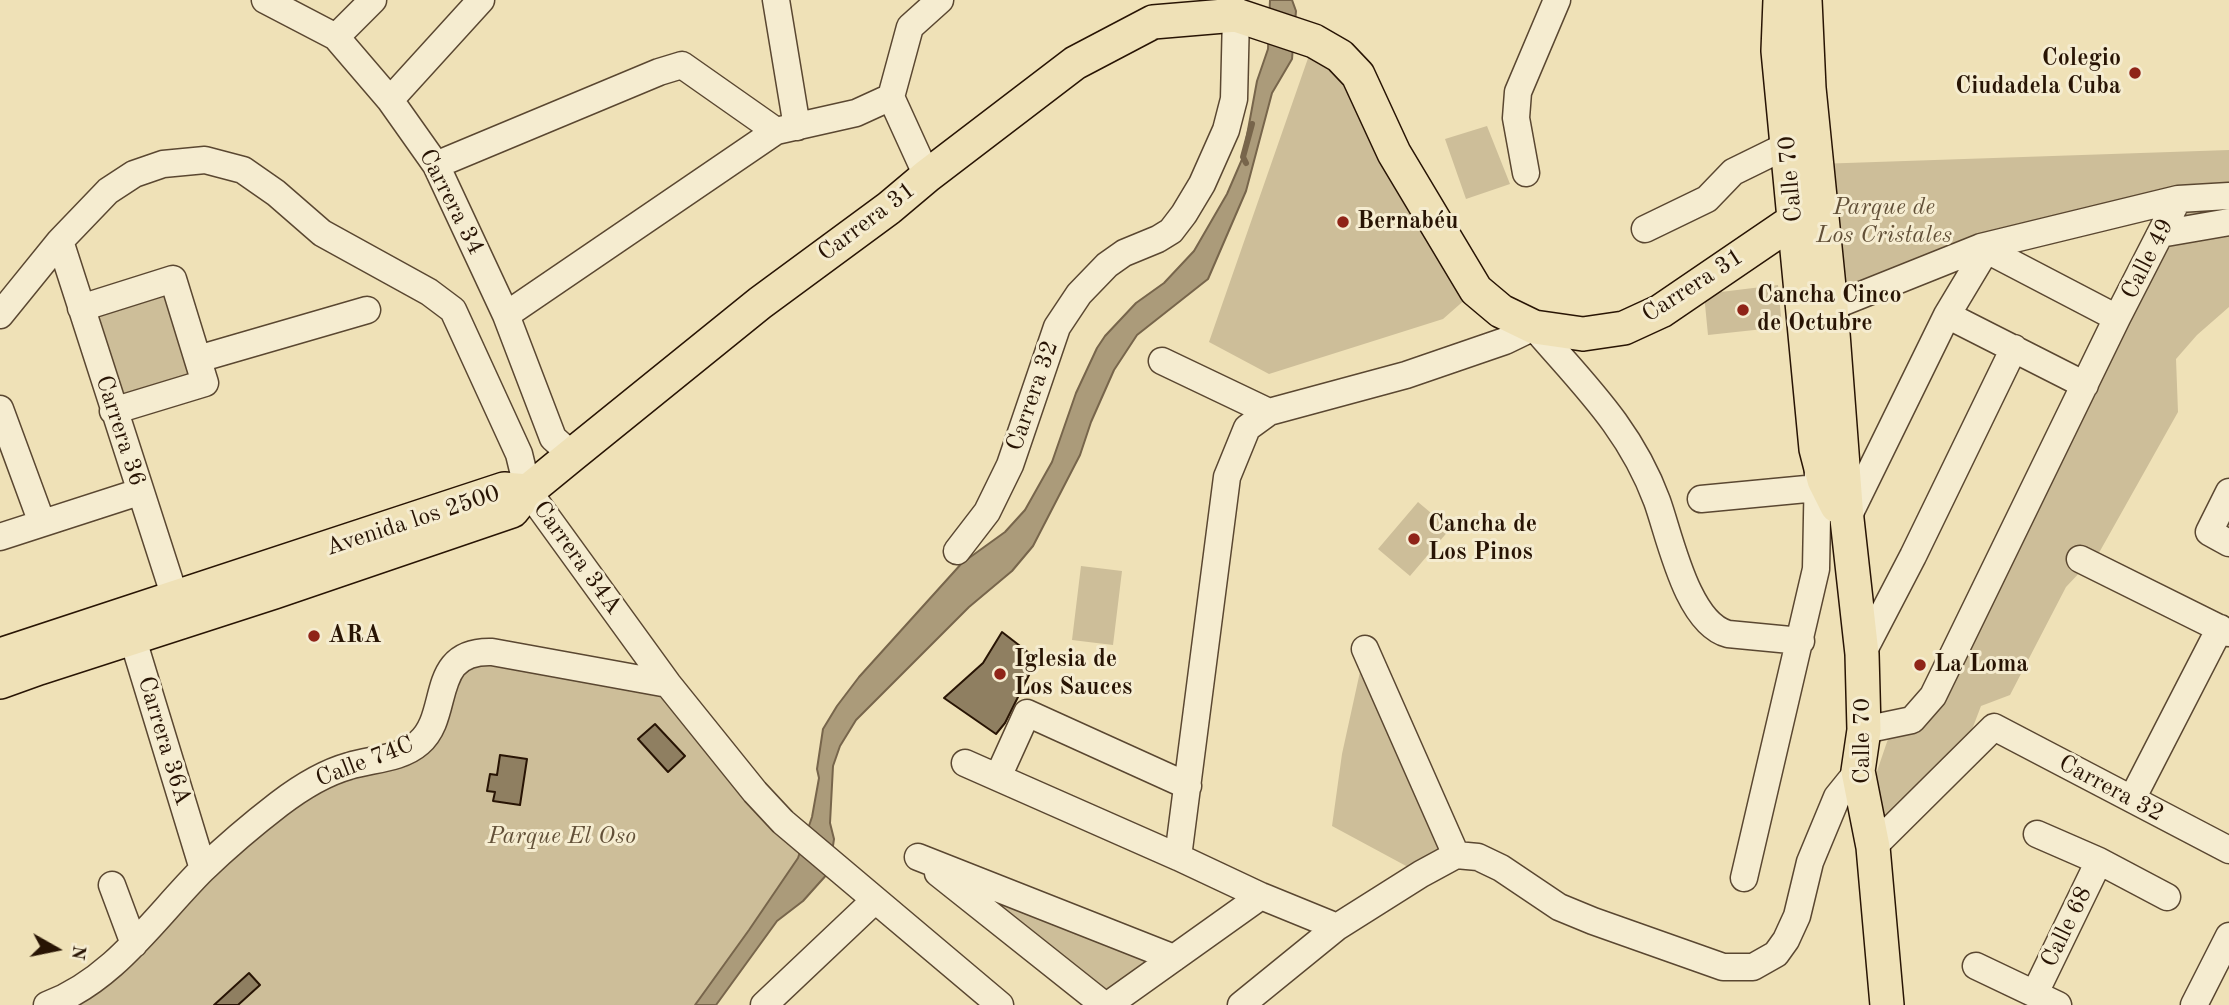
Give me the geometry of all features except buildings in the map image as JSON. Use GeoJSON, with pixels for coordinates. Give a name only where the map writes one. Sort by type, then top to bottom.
{"type":"FeatureCollection","features":[{"type":"Feature","properties":{"kind":"main road","name":"Calle 70"},"geometry":{"type":"LineString","coordinates":[[1780,0],[1779,51],[1796,132],[1807,211],[1817,474],[1846,519]]}},
{"type":"Feature","properties":{"kind":"main road","name":"Calle 70"},"geometry":{"type":"LineString","coordinates":[[1796,132],[1805,0]]}},
{"type":"Feature","properties":{"kind":"main road","name":"Carrera 31"},"geometry":{"type":"LineString","coordinates":[[528,491],[760,303],[889,208],[1074,63],[1153,22],[1238,11],[1314,41],[1340,56],[1358,75],[1394,153],[1476,290],[1501,311],[1534,327],[1583,334],[1611,331],[1637,323],[1661,311],[1807,211]]}},
{"type":"Feature","properties":{"kind":"main road","name":"Calle 70"},"geometry":{"type":"LineString","coordinates":[[1807,211],[1832,307],[1846,519],[1863,654],[1864,730],[1858,771],[1873,847],[1887,1005]]}},
{"type":"Feature","properties":{"kind":"main road","name":"Avenida los 2500"},"geometry":{"type":"LineString","coordinates":[[0,655],[129,625],[179,609],[274,592],[512,511],[528,491]]}},
{"type":"Feature","properties":{"kind":"main road","name":"Avenida los 2500"},"geometry":{"type":"LineString","coordinates":[[0,682],[129,625]]}},
{"type":"Feature","properties":{"kind":"street"},"geometry":{"type":"LineString","coordinates":[[336,37],[373,0]]}},
{"type":"Feature","properties":{"kind":"street"},"geometry":{"type":"LineString","coordinates":[[390,100],[481,0]]}},
{"type":"Feature","properties":{"kind":"street"},"geometry":{"type":"LineString","coordinates":[[776,0],[787,129]]}},
{"type":"Feature","properties":{"kind":"street"},"geometry":{"type":"LineString","coordinates":[[927,176],[891,97],[910,27],[940,0]]}},
{"type":"Feature","properties":{"kind":"street"},"geometry":{"type":"LineString","coordinates":[[1526,173],[1516,118],[1518,92],[1557,0]]}},
{"type":"Feature","properties":{"kind":"street","name":"Carrera 34"},"geometry":{"type":"LineString","coordinates":[[269,1],[336,37],[390,100],[436,165],[506,315],[552,438],[572,455]]}},
{"type":"Feature","properties":{"kind":"street","name":"Carrera 32"},"geometry":{"type":"LineString","coordinates":[[957,551],[987,512],[1010,464],[1057,327],[1073,302],[1092,279],[1124,253],[1171,231],[1184,214],[1215,158],[1234,99],[1238,11]]}},
{"type":"Feature","properties":{"kind":"street"},"geometry":{"type":"LineString","coordinates":[[436,165],[659,72],[682,65],[787,129]]}},
{"type":"Feature","properties":{"kind":"street"},"geometry":{"type":"LineString","coordinates":[[506,315],[787,129],[856,113],[891,97]]}},
{"type":"Feature","properties":{"kind":"street"},"geometry":{"type":"LineString","coordinates":[[1645,229],[1707,199],[1733,172],[1796,132]]}},
{"type":"Feature","properties":{"kind":"street","name":"Carrera 34A"},"geometry":{"type":"LineString","coordinates":[[0,315],[60,241],[108,191],[134,174],[163,164],[205,160],[243,170],[276,193],[321,233],[429,292],[453,310],[519,454],[528,491],[668,684],[738,773],[783,822],[1000,1005]]}},
{"type":"Feature","properties":{"kind":"street"},"geometry":{"type":"LineString","coordinates":[[1832,307],[1983,248],[2178,199],[2229,196]]}},
{"type":"Feature","properties":{"kind":"street","name":"Calle 49"},"geometry":{"type":"LineString","coordinates":[[1864,730],[1912,720],[1933,696],[2178,199]]}},
{"type":"Feature","properties":{"kind":"street"},"geometry":{"type":"LineString","coordinates":[[2161,234],[2229,222]]}},
{"type":"Feature","properties":{"kind":"street","name":"Carrera 36"},"geometry":{"type":"LineString","coordinates":[[60,241],[179,609]]}},
{"type":"Feature","properties":{"kind":"street"},"geometry":{"type":"LineString","coordinates":[[1846,519],[1947,314],[1983,248]]}},
{"type":"Feature","properties":{"kind":"street"},"geometry":{"type":"LineString","coordinates":[[1983,248],[2117,318]]}},
{"type":"Feature","properties":{"kind":"street"},"geometry":{"type":"LineString","coordinates":[[81,308],[173,279],[202,371]]}},
{"type":"Feature","properties":{"kind":"street"},"geometry":{"type":"LineString","coordinates":[[113,411],[202,371],[367,310]]}},
{"type":"Feature","properties":{"kind":"street"},"geometry":{"type":"LineString","coordinates":[[1947,314],[2085,385]]}},
{"type":"Feature","properties":{"kind":"street"},"geometry":{"type":"LineString","coordinates":[[1178,857],[1227,477],[1247,428],[1269,412],[1406,375],[1505,341],[1534,327],[1603,405],[1630,444],[1651,486],[1682,576],[1708,622],[1717,630],[1728,634],[1801,641]]}},
{"type":"Feature","properties":{"kind":"street"},"geometry":{"type":"LineString","coordinates":[[1863,654],[2014,348]]}},
{"type":"Feature","properties":{"kind":"street"},"geometry":{"type":"LineString","coordinates":[[1162,361],[1269,412]]}},
{"type":"Feature","properties":{"kind":"street"},"geometry":{"type":"LineString","coordinates":[[0,409],[42,523]]}},
{"type":"Feature","properties":{"kind":"street"},"geometry":{"type":"LineString","coordinates":[[1702,499],[1817,474],[1816,569],[1744,878]]}},
{"type":"Feature","properties":{"kind":"street"},"geometry":{"type":"LineString","coordinates":[[0,537],[139,492]]}},
{"type":"Feature","properties":{"kind":"street"},"geometry":{"type":"LineString","coordinates":[[2229,492],[2209,531],[2229,543]]}},
{"type":"Feature","properties":{"kind":"street"},"geometry":{"type":"LineString","coordinates":[[2080,559],[2224,631],[2132,799]]}},
{"type":"Feature","properties":{"kind":"street","name":"Carrera 36A"},"geometry":{"type":"LineString","coordinates":[[129,625],[203,869]]}},
{"type":"Feature","properties":{"kind":"street"},"geometry":{"type":"LineString","coordinates":[[1365,649],[1456,855]]}},
{"type":"Feature","properties":{"kind":"street","name":"Calle 74C"},"geometry":{"type":"LineString","coordinates":[[47,1005],[83,989],[134,944],[203,869],[277,805],[310,783],[348,766],[400,753],[421,741],[434,722],[438,701],[448,675],[456,664],[469,655],[492,652],[668,684]]}},
{"type":"Feature","properties":{"kind":"street"},"geometry":{"type":"LineString","coordinates":[[622,676],[635,669],[645,652]]}},
{"type":"Feature","properties":{"kind":"street"},"geometry":{"type":"LineString","coordinates":[[998,777],[1027,713],[1188,786]]}},
{"type":"Feature","properties":{"kind":"street","name":"Carrera 32"},"geometry":{"type":"LineString","coordinates":[[1873,847],[1994,727],[2229,850]]}},
{"type":"Feature","properties":{"kind":"street"},"geometry":{"type":"LineString","coordinates":[[965,763],[1178,857],[1261,897],[1337,927]]}},
{"type":"Feature","properties":{"kind":"street"},"geometry":{"type":"LineString","coordinates":[[1255,1000],[1337,927],[1456,855],[1478,857],[1501,868],[1559,907],[1593,921],[1723,967],[1753,967],[1776,954],[1786,940],[1797,916],[1810,862],[1837,797],[1858,771]]}},
{"type":"Feature","properties":{"kind":"street"},"geometry":{"type":"LineString","coordinates":[[2037,834],[2099,861],[2166,897]]}},
{"type":"Feature","properties":{"kind":"street"},"geometry":{"type":"LineString","coordinates":[[1174,958],[918,857],[1106,1005],[1174,958],[1261,897]]}},
{"type":"Feature","properties":{"kind":"street","name":"Calle 68"},"geometry":{"type":"LineString","coordinates":[[2046,999],[2099,861]]}},
{"type":"Feature","properties":{"kind":"street"},"geometry":{"type":"LineString","coordinates":[[112,884],[134,944]]}},
{"type":"Feature","properties":{"kind":"street"},"geometry":{"type":"LineString","coordinates":[[764,1005],[874,900]]}},
{"type":"Feature","properties":{"kind":"street"},"geometry":{"type":"LineString","coordinates":[[2194,1005],[2229,936]]}},
{"type":"Feature","properties":{"kind":"street"},"geometry":{"type":"LineString","coordinates":[[1976,966],[2046,999]]}},
{"type":"Feature","properties":{"kind":"green space","name":"Bernabéu"},"geometry":{"type":"Polygon","coordinates":[[[1314,41],[1340,56],[1476,290],[1443,319],[1269,374],[1209,342],[1314,41]]]}},
{"type":"Feature","properties":{"kind":"green space"},"geometry":{"type":"Polygon","coordinates":[[[1487,126],[1510,184],[1466,199],[1445,139],[1487,126]]]}},
{"type":"Feature","properties":{"kind":"green space","name":"Parque de Los Cristales"},"geometry":{"type":"Polygon","coordinates":[[[2229,150],[2229,196],[2178,199],[1831,307],[1817,164],[2229,150]]]}},
{"type":"Feature","properties":{"kind":"green space"},"geometry":{"type":"Polygon","coordinates":[[[2229,198],[2229,307],[2197,335],[2176,359],[2178,412],[2100,551],[2066,587],[2010,695],[1981,706],[1968,740],[1879,827],[1874,780],[1888,739],[1908,734],[2184,208],[2229,198]]]}},
{"type":"Feature","properties":{"kind":"green space"},"geometry":{"type":"Polygon","coordinates":[[[173,279],[205,383],[113,411],[81,308],[173,279]]]}},
{"type":"Feature","properties":{"kind":"green space","name":"Cancha Cinco de Octubre"},"geometry":{"type":"Polygon","coordinates":[[[1778,285],[1782,327],[1708,335],[1704,294],[1778,285]]]}},
{"type":"Feature","properties":{"kind":"green space","name":"Cancha de Los Pinos"},"geometry":{"type":"Polygon","coordinates":[[[1418,502],[1450,529],[1410,576],[1378,549],[1418,502]]]}},
{"type":"Feature","properties":{"kind":"green space"},"geometry":{"type":"Polygon","coordinates":[[[1081,566],[1122,571],[1113,645],[1072,640],[1081,566]]]}},
{"type":"Feature","properties":{"kind":"green space"},"geometry":{"type":"Polygon","coordinates":[[[1365,649],[1456,855],[1421,874],[1332,826],[1342,754],[1365,649]]]}},
{"type":"Feature","properties":{"kind":"green space","name":"Parque El Oso"},"geometry":{"type":"Polygon","coordinates":[[[462,659],[668,684],[804,840],[798,858],[695,1005],[47,1005],[277,805],[400,753],[462,659]]]}},
{"type":"Feature","properties":{"kind":"green space"},"geometry":{"type":"Polygon","coordinates":[[[918,857],[1174,958],[1108,1005],[918,857]]]}},
{"type":"Feature","properties":{"kind":"shaded area"},"geometry":{"type":"Polygon","coordinates":[[[1270,0],[1292,0],[1296,11],[1292,59],[1272,93],[1246,191],[1208,279],[1137,335],[1114,370],[1080,455],[1033,546],[1012,571],[969,607],[856,720],[840,746],[833,766],[830,823],[834,839],[829,872],[803,901],[777,921],[716,1005],[695,1005],[798,858],[812,817],[819,778],[817,769],[823,729],[837,706],[859,677],[962,563],[1005,532],[1025,510],[1052,462],[1076,393],[1097,348],[1136,303],[1164,283],[1194,251],[1227,194],[1243,157],[1257,81],[1268,49],[1270,0]]]}},
{"type":"Feature","properties":{"kind":"waterway"},"geometry":{"type":"LineString","coordinates":[[1246,163],[1243,157],[1252,124]]}},
{"type":"Feature","properties":{"kind":"place","name":"Colegio Ciudadela Cuba"},"geometry":{"type":"Point","coordinates":[2135,73]}},
{"type":"Feature","properties":{"kind":"place","name":"Bernabéu"},"geometry":{"type":"Point","coordinates":[1343,222]}},
{"type":"Feature","properties":{"kind":"place","name":"Cancha Cinco de Octubre"},"geometry":{"type":"Point","coordinates":[1743,310]}},
{"type":"Feature","properties":{"kind":"place","name":"Cancha de Los Pinos"},"geometry":{"type":"Point","coordinates":[1414,539]}},
{"type":"Feature","properties":{"kind":"place","name":"ARA"},"geometry":{"type":"Point","coordinates":[314,636]}},
{"type":"Feature","properties":{"kind":"place","name":"La Loma"},"geometry":{"type":"Point","coordinates":[1920,665]}},
{"type":"Feature","properties":{"kind":"place","name":"Iglesia de Los Sauces"},"geometry":{"type":"Point","coordinates":[1000,674]}}]}
